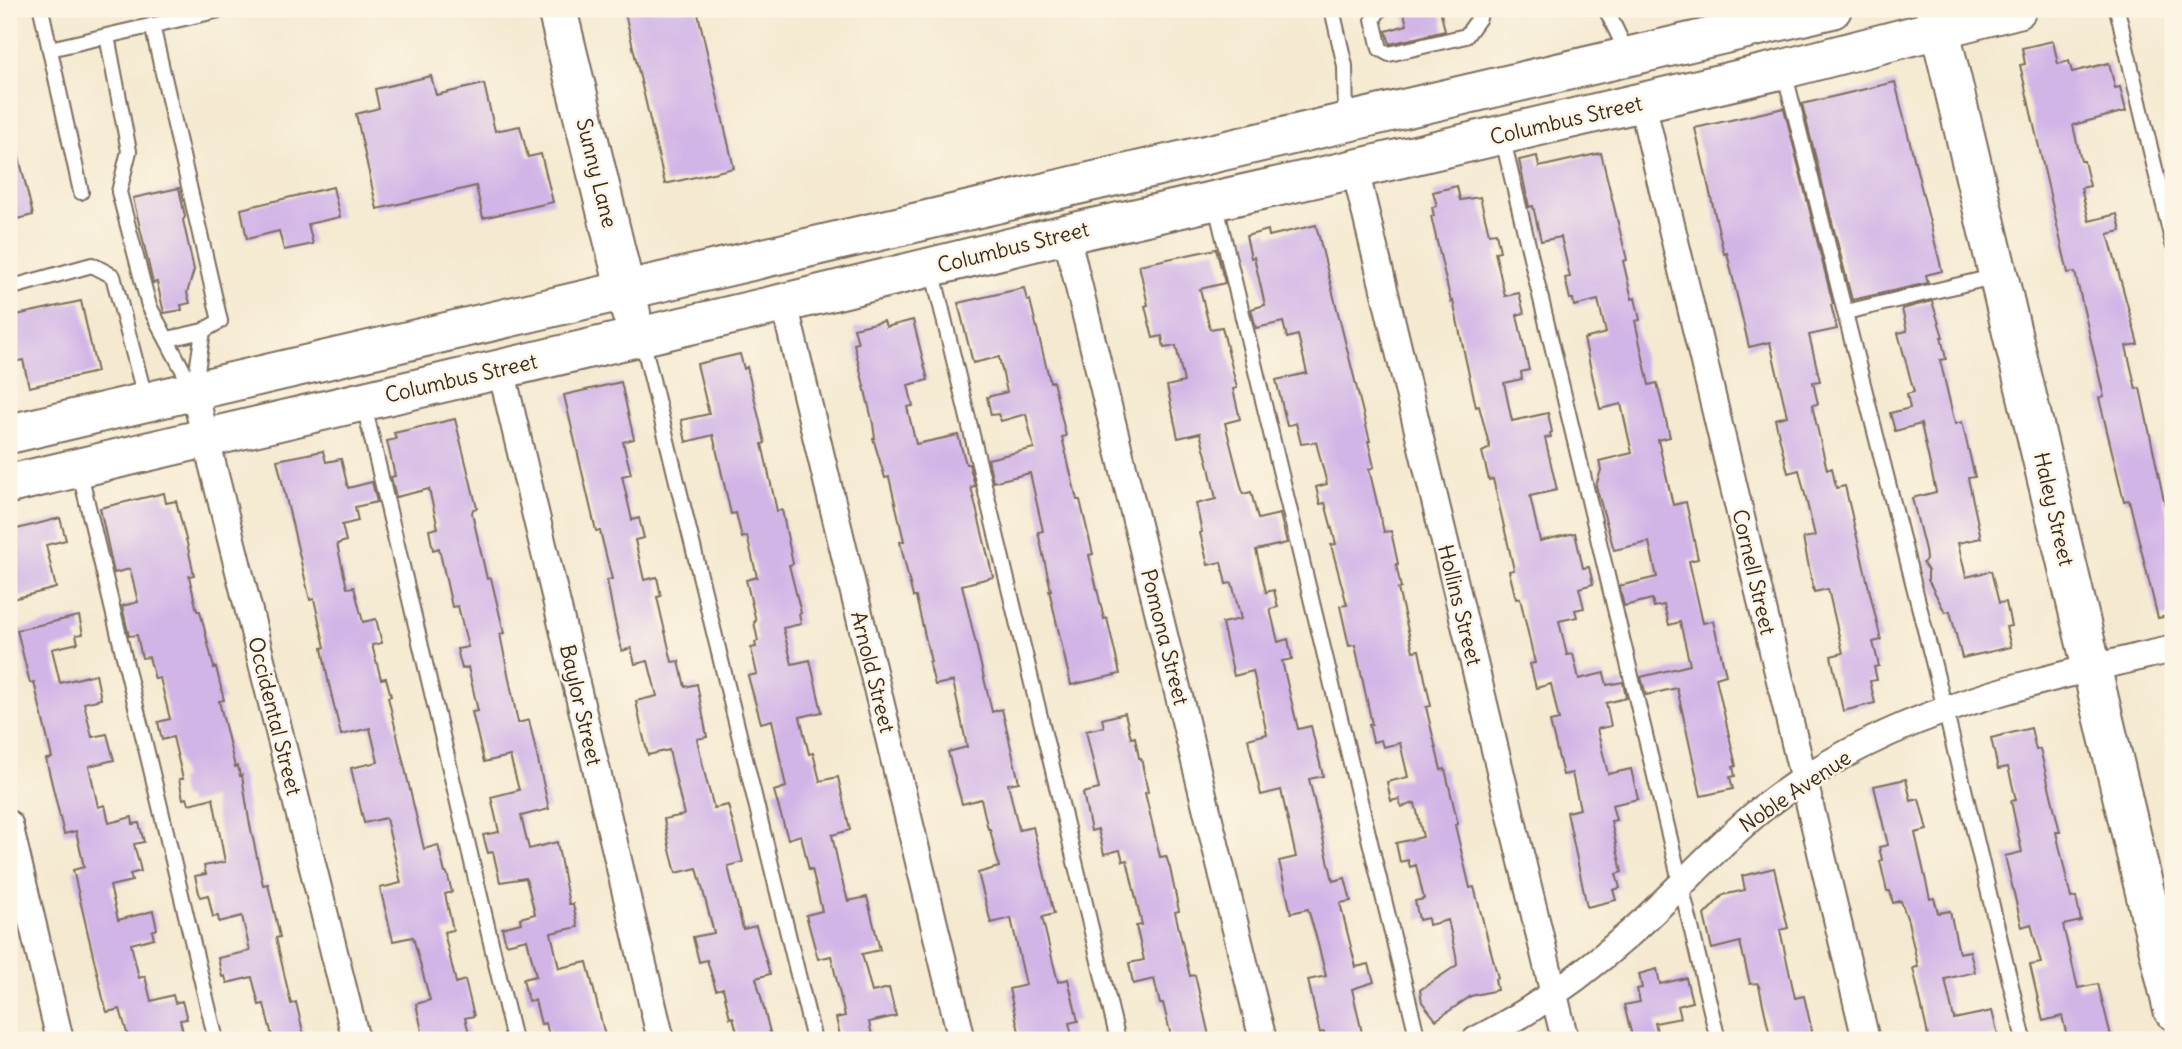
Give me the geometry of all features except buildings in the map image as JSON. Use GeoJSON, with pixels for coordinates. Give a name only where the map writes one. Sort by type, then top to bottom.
{"type":"FeatureCollection","features":[{"type":"Feature","properties":{"kind":"main road","name":"Sunny Lane"},"geometry":{"type":"LineString","coordinates":[[557,9],[638,337]]}},
{"type":"Feature","properties":{"kind":"main road"},"geometry":{"type":"LineString","coordinates":[[9,434],[1832,9]]}},
{"type":"Feature","properties":{"kind":"main road","name":"Columbus Street"},"geometry":{"type":"LineString","coordinates":[[9,484],[784,303],[1066,234],[1784,69],[1938,18],[2017,9]]}},
{"type":"Feature","properties":{"kind":"main road","name":"Haley Street"},"geometry":{"type":"LineString","coordinates":[[1938,18],[2173,1010]]}},
{"type":"Feature","properties":{"kind":"main road"},"geometry":{"type":"LineString","coordinates":[[1629,56],[1642,103]]}},
{"type":"Feature","properties":{"kind":"main road"},"geometry":{"type":"LineString","coordinates":[[1346,122],[1355,169]]}},
{"type":"Feature","properties":{"kind":"main road"},"geometry":{"type":"LineString","coordinates":[[1051,191],[1066,234]]}},
{"type":"Feature","properties":{"kind":"street","name":"Cornell Street"},"geometry":{"type":"LineString","coordinates":[[1642,103],[1866,1040]]}},
{"type":"Feature","properties":{"kind":"street","name":"Hollins Street"},"geometry":{"type":"LineString","coordinates":[[1355,169],[1564,1040]]}},
{"type":"Feature","properties":{"kind":"street","name":"Pomona Street"},"geometry":{"type":"LineString","coordinates":[[1066,234],[1263,1040]]}},
{"type":"Feature","properties":{"kind":"street","name":"Arnold Street"},"geometry":{"type":"LineString","coordinates":[[784,303],[962,1040]]}},
{"type":"Feature","properties":{"kind":"street","name":"Baylor Street"},"geometry":{"type":"LineString","coordinates":[[500,369],[661,1040]]}},
{"type":"Feature","properties":{"kind":"street","name":"Occidental Street"},"geometry":{"type":"LineString","coordinates":[[194,391],[356,1040]]}},
{"type":"Feature","properties":{"kind":"street","name":"Noble Avenue"},"geometry":{"type":"LineString","coordinates":[[1476,1040],[1503,1027],[1554,995],[1630,934],[1727,839],[1803,780],[1885,734],[1945,709],[1986,695],[2173,649]]}},
{"type":"Feature","properties":{"kind":"street"},"geometry":{"type":"LineString","coordinates":[[9,824],[60,1040]]}},
{"type":"Feature","properties":{"kind":"lane"},"geometry":{"type":"LineString","coordinates":[[41,9],[81,192]]}},
{"type":"Feature","properties":{"kind":"lane"},"geometry":{"type":"LineString","coordinates":[[50,49],[224,9]]}},
{"type":"Feature","properties":{"kind":"lane"},"geometry":{"type":"LineString","coordinates":[[1332,9],[1345,66],[1346,122]]}},
{"type":"Feature","properties":{"kind":"lane"},"geometry":{"type":"LineString","coordinates":[[1376,14],[1380,49],[1389,54],[1466,36],[1479,18],[1481,9]]}},
{"type":"Feature","properties":{"kind":"lane"},"geometry":{"type":"LineString","coordinates":[[1606,9],[1629,56]]}},
{"type":"Feature","properties":{"kind":"lane"},"geometry":{"type":"LineString","coordinates":[[2116,9],[2173,244]]}},
{"type":"Feature","properties":{"kind":"lane"},"geometry":{"type":"LineString","coordinates":[[152,25],[220,321],[203,331],[168,339]]}},
{"type":"Feature","properties":{"kind":"lane"},"geometry":{"type":"LineString","coordinates":[[107,36],[129,150],[119,192],[149,306],[194,391]]}},
{"type":"Feature","properties":{"kind":"lane"},"geometry":{"type":"LineString","coordinates":[[1784,69],[1945,709],[2024,1040]]}},
{"type":"Feature","properties":{"kind":"lane"},"geometry":{"type":"LineString","coordinates":[[1502,135],[1718,1040]]}},
{"type":"Feature","properties":{"kind":"lane"},"geometry":{"type":"LineString","coordinates":[[1215,201],[1418,1040]]}},
{"type":"Feature","properties":{"kind":"lane"},"geometry":{"type":"LineString","coordinates":[[9,288],[92,265],[113,276],[147,402]]}},
{"type":"Feature","properties":{"kind":"lane"},"geometry":{"type":"LineString","coordinates":[[931,267],[1118,1040]]}},
{"type":"Feature","properties":{"kind":"lane"},"geometry":{"type":"LineString","coordinates":[[1846,312],[1999,276]]}},
{"type":"Feature","properties":{"kind":"lane"},"geometry":{"type":"LineString","coordinates":[[194,391],[203,331]]}},
{"type":"Feature","properties":{"kind":"lane"},"geometry":{"type":"LineString","coordinates":[[638,337],[646,355],[814,1040]]}},
{"type":"Feature","properties":{"kind":"lane"},"geometry":{"type":"LineString","coordinates":[[363,401],[514,1040]]}},
{"type":"Feature","properties":{"kind":"lane"},"geometry":{"type":"LineString","coordinates":[[79,467],[216,1040]]}}]}
